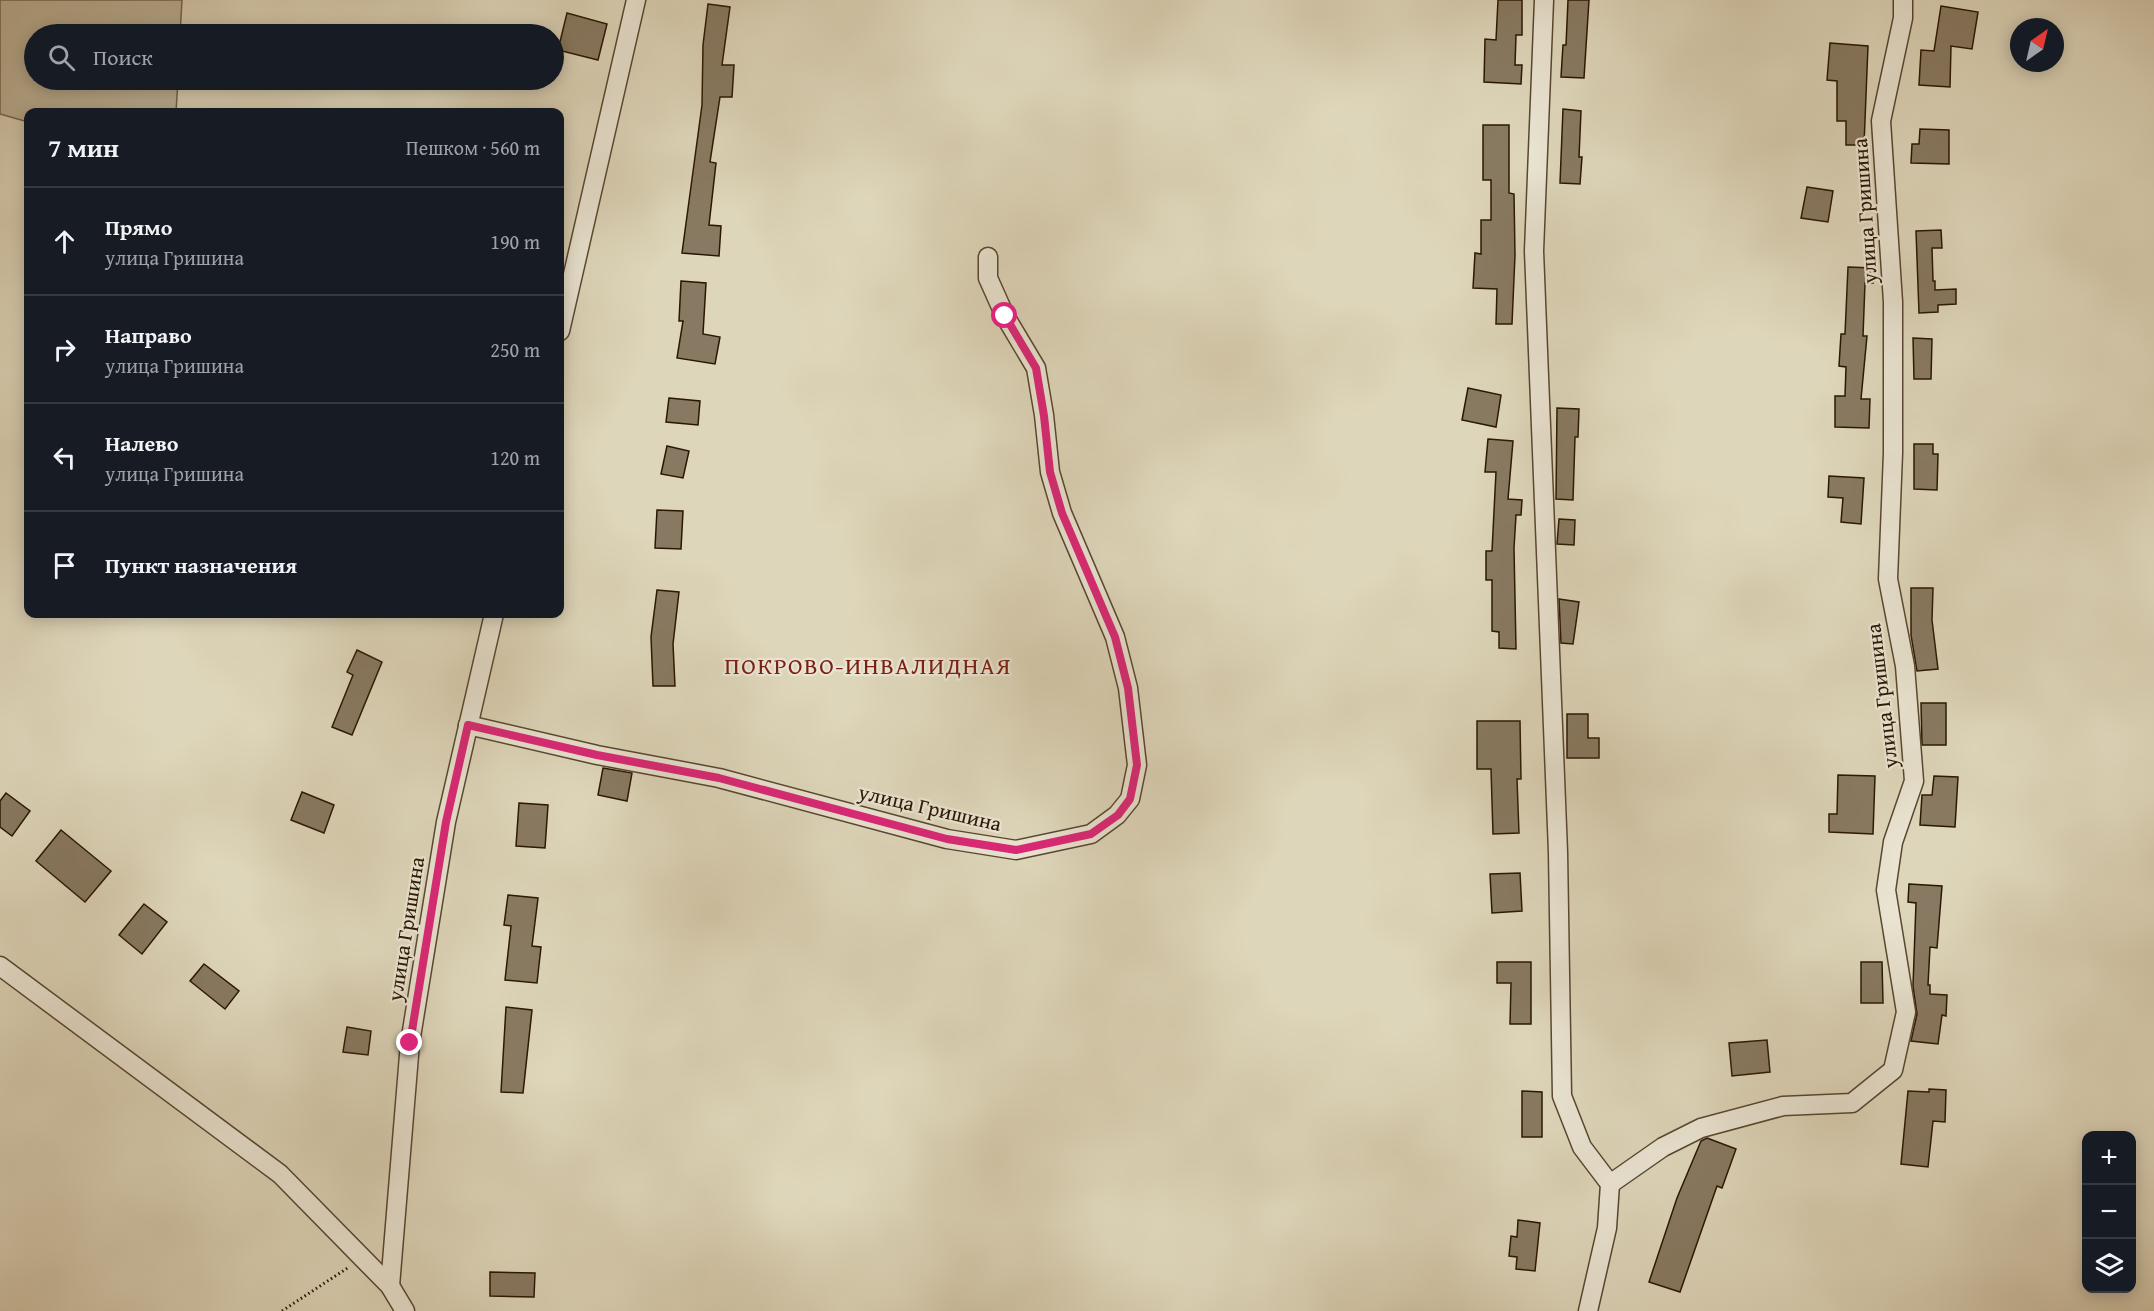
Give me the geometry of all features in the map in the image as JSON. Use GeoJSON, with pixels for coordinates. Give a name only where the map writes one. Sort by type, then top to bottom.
{"type":"FeatureCollection","features":[{"type":"Feature","properties":{"kind":"street"},"geometry":{"type":"LineString","coordinates":[[564,314],[636,0]]}},
{"type":"Feature","properties":{"kind":"street"},"geometry":{"type":"LineString","coordinates":[[1544,0],[1534,251],[1558,852],[1562,1096],[1582,1147],[1611,1184],[1607,1228],[1588,1311]]}},
{"type":"Feature","properties":{"kind":"street","name":"улица Гришина"},"geometry":{"type":"LineString","coordinates":[[1611,1184],[1663,1147],[1701,1128],[1783,1106],[1852,1103],[1893,1070],[1906,1012],[1886,890],[1893,842],[1914,781],[1905,666],[1888,579],[1893,453],[1893,302],[1881,121],[1904,18],[1903,0]]}},
{"type":"Feature","properties":{"kind":"street","name":"улица Гришина"},"geometry":{"type":"LineString","coordinates":[[468,725],[597,755],[719,778],[947,839],[1016,850],[1091,834],[1118,815],[1130,799],[1137,765],[1128,688],[1115,637],[1062,513],[1050,472],[1036,368],[1005,316],[988,278],[988,257]]}},
{"type":"Feature","properties":{"kind":"street","name":"улица Гришина"},"geometry":{"type":"LineString","coordinates":[[390,1286],[410,1043],[446,822],[493,618]]}},
{"type":"Feature","properties":{"kind":"street"},"geometry":{"type":"LineString","coordinates":[[0,966],[280,1174],[390,1286],[405,1311]]}},
{"type":"Feature","properties":{"kind":"path"},"geometry":{"type":"LineString","coordinates":[[282,1311],[363,1258]]}},
{"type":"Feature","properties":{"kind":"shaded area"},"geometry":{"type":"Polygon","coordinates":[[[0,0],[182,0],[181,24],[24,24],[24,90],[177,90],[176,108],[24,108],[24,121],[0,114],[0,0]]]}},
{"type":"Feature","properties":{"kind":"building"},"geometry":{"type":"Polygon","coordinates":[[[1498,0],[1522,0],[1522,35],[1516,35],[1515,65],[1522,65],[1521,84],[1484,82],[1485,39],[1496,40],[1498,0]]]}},
{"type":"Feature","properties":{"kind":"building"},"geometry":{"type":"Polygon","coordinates":[[[1568,0],[1589,0],[1584,78],[1561,77],[1563,45],[1566,45],[1568,0]]]}},
{"type":"Feature","properties":{"kind":"building"},"geometry":{"type":"Polygon","coordinates":[[[708,4],[730,7],[722,65],[734,65],[732,97],[720,97],[710,162],[716,163],[709,225],[721,226],[719,256],[682,253],[702,105],[703,45],[708,4]]]}},
{"type":"Feature","properties":{"kind":"building"},"geometry":{"type":"Polygon","coordinates":[[[1941,6],[1978,12],[1972,49],[1951,46],[1950,87],[1919,85],[1921,50],[1934,51],[1941,6]]]}},
{"type":"Feature","properties":{"kind":"building"},"geometry":{"type":"Polygon","coordinates":[[[567,13],[607,24],[598,60],[564,52],[564,25],[567,13]]]}},
{"type":"Feature","properties":{"kind":"building"},"geometry":{"type":"Polygon","coordinates":[[[1830,43],[1868,46],[1864,145],[1846,145],[1846,121],[1837,121],[1837,81],[1827,80],[1830,43]]]}},
{"type":"Feature","properties":{"kind":"building"},"geometry":{"type":"Polygon","coordinates":[[[1563,109],[1581,111],[1580,184],[1560,183],[1563,109]]]}},
{"type":"Feature","properties":{"kind":"building"},"geometry":{"type":"Polygon","coordinates":[[[1483,125],[1509,125],[1509,193],[1514,194],[1515,255],[1512,324],[1496,324],[1497,289],[1473,288],[1475,253],[1481,254],[1481,220],[1491,220],[1491,180],[1483,180],[1483,125]]]}},
{"type":"Feature","properties":{"kind":"building"},"geometry":{"type":"Polygon","coordinates":[[[1920,129],[1949,130],[1949,164],[1911,163],[1912,144],[1919,144],[1920,129]]]}},
{"type":"Feature","properties":{"kind":"building"},"geometry":{"type":"Polygon","coordinates":[[[1807,187],[1833,191],[1828,222],[1801,218],[1807,187]]]}},
{"type":"Feature","properties":{"kind":"building"},"geometry":{"type":"Polygon","coordinates":[[[1941,230],[1942,248],[1932,248],[1933,281],[1935,281],[1935,290],[1956,289],[1956,304],[1938,305],[1938,312],[1919,313],[1916,231],[1941,230]]]}},
{"type":"Feature","properties":{"kind":"building"},"geometry":{"type":"Polygon","coordinates":[[[1848,267],[1873,268],[1873,283],[1865,283],[1863,336],[1867,336],[1861,399],[1870,399],[1869,428],[1835,427],[1835,396],[1845,396],[1846,367],[1839,366],[1841,334],[1845,334],[1848,267]]]}},
{"type":"Feature","properties":{"kind":"building"},"geometry":{"type":"Polygon","coordinates":[[[681,281],[706,283],[703,334],[720,337],[715,364],[677,358],[683,321],[679,321],[681,281]]]}},
{"type":"Feature","properties":{"kind":"building"},"geometry":{"type":"Polygon","coordinates":[[[1913,338],[1932,339],[1931,379],[1914,379],[1913,338]]]}},
{"type":"Feature","properties":{"kind":"building"},"geometry":{"type":"Polygon","coordinates":[[[1468,388],[1501,395],[1496,427],[1462,420],[1468,388]]]}},
{"type":"Feature","properties":{"kind":"building"},"geometry":{"type":"Polygon","coordinates":[[[669,398],[700,401],[698,425],[666,422],[669,398]]]}},
{"type":"Feature","properties":{"kind":"building"},"geometry":{"type":"Polygon","coordinates":[[[1557,408],[1579,409],[1578,437],[1575,437],[1573,500],[1556,499],[1557,408]]]}},
{"type":"Feature","properties":{"kind":"building"},"geometry":{"type":"Polygon","coordinates":[[[1488,439],[1513,441],[1508,499],[1522,500],[1521,515],[1516,515],[1514,548],[1516,649],[1499,648],[1499,632],[1492,631],[1492,580],[1486,580],[1486,551],[1492,551],[1496,472],[1485,472],[1488,439]]]}},
{"type":"Feature","properties":{"kind":"building"},"geometry":{"type":"Polygon","coordinates":[[[1914,444],[1933,444],[1933,454],[1938,454],[1937,490],[1914,489],[1914,444]]]}},
{"type":"Feature","properties":{"kind":"building"},"geometry":{"type":"Polygon","coordinates":[[[667,446],[689,451],[683,478],[661,474],[667,446]]]}},
{"type":"Feature","properties":{"kind":"building"},"geometry":{"type":"Polygon","coordinates":[[[1829,476],[1864,478],[1861,524],[1841,522],[1843,498],[1828,497],[1829,476]]]}},
{"type":"Feature","properties":{"kind":"building"},"geometry":{"type":"Polygon","coordinates":[[[657,510],[683,511],[681,549],[655,548],[657,510]]]}},
{"type":"Feature","properties":{"kind":"building"},"geometry":{"type":"Polygon","coordinates":[[[1559,519],[1575,520],[1574,545],[1557,544],[1559,519]]]}},
{"type":"Feature","properties":{"kind":"building"},"geometry":{"type":"Polygon","coordinates":[[[1911,588],[1933,588],[1932,620],[1938,669],[1917,671],[1911,635],[1911,588]]]}},
{"type":"Feature","properties":{"kind":"building"},"geometry":{"type":"Polygon","coordinates":[[[657,590],[679,592],[673,644],[675,686],[653,686],[651,637],[657,590]]]}},
{"type":"Feature","properties":{"kind":"building"},"geometry":{"type":"Polygon","coordinates":[[[1559,599],[1579,602],[1573,644],[1561,643],[1559,599]]]}},
{"type":"Feature","properties":{"kind":"building"},"geometry":{"type":"Polygon","coordinates":[[[357,650],[382,662],[352,735],[332,727],[353,675],[347,672],[357,650]]]}},
{"type":"Feature","properties":{"kind":"building"},"geometry":{"type":"Polygon","coordinates":[[[1921,703],[1946,703],[1946,745],[1922,745],[1921,703]]]}},
{"type":"Feature","properties":{"kind":"building"},"geometry":{"type":"Polygon","coordinates":[[[1567,714],[1588,714],[1588,738],[1599,738],[1599,758],[1567,758],[1567,714]]]}},
{"type":"Feature","properties":{"kind":"building"},"geometry":{"type":"Polygon","coordinates":[[[1477,721],[1520,721],[1521,779],[1517,779],[1519,833],[1493,834],[1491,769],[1477,769],[1477,721]]]}},
{"type":"Feature","properties":{"kind":"building"},"geometry":{"type":"Polygon","coordinates":[[[603,768],[632,773],[627,801],[598,795],[603,768]]]}},
{"type":"Feature","properties":{"kind":"building"},"geometry":{"type":"Polygon","coordinates":[[[1838,775],[1875,776],[1873,834],[1829,832],[1829,814],[1837,814],[1838,775]]]}},
{"type":"Feature","properties":{"kind":"building"},"geometry":{"type":"Polygon","coordinates":[[[1934,776],[1958,777],[1955,827],[1920,825],[1922,795],[1932,795],[1934,776]]]}},
{"type":"Feature","properties":{"kind":"building"},"geometry":{"type":"Polygon","coordinates":[[[302,792],[334,805],[324,833],[291,820],[302,792]]]}},
{"type":"Feature","properties":{"kind":"building"},"geometry":{"type":"Polygon","coordinates":[[[6,793],[30,811],[12,836],[0,827],[0,801],[6,793]]]}},
{"type":"Feature","properties":{"kind":"building"},"geometry":{"type":"Polygon","coordinates":[[[519,803],[548,805],[545,848],[516,846],[519,803]]]}},
{"type":"Feature","properties":{"kind":"building"},"geometry":{"type":"Polygon","coordinates":[[[61,830],[111,871],[85,902],[36,861],[61,830]]]}},
{"type":"Feature","properties":{"kind":"building"},"geometry":{"type":"Polygon","coordinates":[[[1520,873],[1522,911],[1492,913],[1490,874],[1520,873]]]}},
{"type":"Feature","properties":{"kind":"building"},"geometry":{"type":"Polygon","coordinates":[[[1909,884],[1942,886],[1937,948],[1930,947],[1928,985],[1930,985],[1930,994],[1947,995],[1946,1016],[1942,1015],[1938,1044],[1911,1041],[1917,1014],[1913,986],[1916,903],[1908,902],[1909,884]]]}},
{"type":"Feature","properties":{"kind":"building"},"geometry":{"type":"Polygon","coordinates":[[[508,895],[538,898],[532,946],[541,947],[537,983],[505,980],[511,926],[504,925],[508,895]]]}},
{"type":"Feature","properties":{"kind":"building"},"geometry":{"type":"Polygon","coordinates":[[[144,904],[167,922],[142,954],[119,935],[144,904]]]}},
{"type":"Feature","properties":{"kind":"building"},"geometry":{"type":"Polygon","coordinates":[[[1497,962],[1531,962],[1531,1024],[1510,1024],[1511,983],[1497,983],[1497,962]]]}},
{"type":"Feature","properties":{"kind":"building"},"geometry":{"type":"Polygon","coordinates":[[[1861,962],[1882,962],[1883,1003],[1861,1003],[1861,962]]]}},
{"type":"Feature","properties":{"kind":"building"},"geometry":{"type":"Polygon","coordinates":[[[204,964],[239,991],[225,1009],[190,981],[204,964]]]}},
{"type":"Feature","properties":{"kind":"building"},"geometry":{"type":"Polygon","coordinates":[[[506,1007],[532,1010],[523,1093],[501,1092],[506,1007]]]}},
{"type":"Feature","properties":{"kind":"building"},"geometry":{"type":"Polygon","coordinates":[[[347,1027],[371,1031],[368,1055],[343,1052],[347,1027]]]}},
{"type":"Feature","properties":{"kind":"building"},"geometry":{"type":"Polygon","coordinates":[[[1767,1040],[1770,1072],[1732,1076],[1729,1043],[1767,1040]]]}},
{"type":"Feature","properties":{"kind":"building"},"geometry":{"type":"Polygon","coordinates":[[[1929,1089],[1946,1090],[1945,1122],[1933,1121],[1928,1167],[1901,1164],[1908,1091],[1929,1092],[1929,1089]]]}},
{"type":"Feature","properties":{"kind":"building"},"geometry":{"type":"Polygon","coordinates":[[[1522,1091],[1542,1092],[1542,1137],[1522,1137],[1522,1091]]]}},
{"type":"Feature","properties":{"kind":"building"},"geometry":{"type":"Polygon","coordinates":[[[1707,1138],[1736,1149],[1722,1188],[1717,1186],[1680,1292],[1649,1282],[1677,1198],[1701,1141],[1707,1138]]]}},
{"type":"Feature","properties":{"kind":"building"},"geometry":{"type":"Polygon","coordinates":[[[1518,1220],[1540,1223],[1535,1271],[1516,1269],[1517,1257],[1509,1256],[1511,1236],[1517,1237],[1518,1220]]]}},
{"type":"Feature","properties":{"kind":"building"},"geometry":{"type":"Polygon","coordinates":[[[490,1272],[535,1273],[534,1297],[490,1296],[490,1272]]]}},
{"type":"Feature","properties":{"kind":"district","name":"ПОКРОВО-ИНВАЛИДНАЯ"},"geometry":{"type":"Point","coordinates":[868,666]}},
{"type":"Feature","properties":{"kind":"route"},"geometry":{"type":"LineString","coordinates":[[410,1043],[446,822],[468,725],[597,755],[719,778],[787,794],[871,820],[947,839],[1016,850],[1091,834],[1118,815],[1130,799],[1137,765],[1128,688],[1115,637],[1062,513],[1050,472],[1036,368],[1005,316]]}}]}
